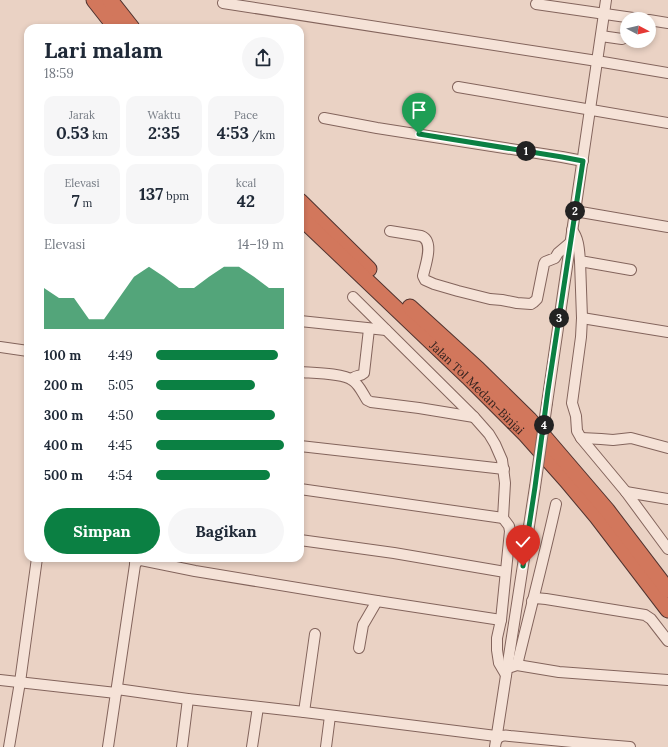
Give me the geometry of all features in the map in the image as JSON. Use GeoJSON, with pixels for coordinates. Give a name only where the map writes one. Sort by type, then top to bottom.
{"type":"FeatureCollection","features":[{"type":"Feature","properties":{"kind":"highway"},"geometry":{"type":"LineString","coordinates":[[94,0],[113,24]]}},
{"type":"Feature","properties":{"kind":"highway"},"geometry":{"type":"LineString","coordinates":[[110,0],[129,24]]}},
{"type":"Feature","properties":{"kind":"highway","name":"Jalan Tol Medan–Binjai"},"geometry":{"type":"LineString","coordinates":[[304,205],[416,314],[478,369],[529,420],[607,510],[668,590]]}},
{"type":"Feature","properties":{"kind":"highway","name":"Jalan Tol Medan–Binjai"},"geometry":{"type":"LineString","coordinates":[[304,221],[468,377],[526,435],[597,517],[668,610]]}},
{"type":"Feature","properties":{"kind":"street"},"geometry":{"type":"LineString","coordinates":[[496,741],[535,487],[606,0]]}},
{"type":"Feature","properties":{"kind":"street"},"geometry":{"type":"LineString","coordinates":[[536,4],[620,16]]}},
{"type":"Feature","properties":{"kind":"street"},"geometry":{"type":"LineString","coordinates":[[222,5],[668,73]]}},
{"type":"Feature","properties":{"kind":"street"},"geometry":{"type":"LineString","coordinates":[[656,21],[668,23]]}},
{"type":"Feature","properties":{"kind":"street"},"geometry":{"type":"LineString","coordinates":[[601,36],[620,38]]}},
{"type":"Feature","properties":{"kind":"street"},"geometry":{"type":"LineString","coordinates":[[458,87],[668,123]]}},
{"type":"Feature","properties":{"kind":"street"},"geometry":{"type":"LineString","coordinates":[[324,118],[376,128],[583,161]]}},
{"type":"Feature","properties":{"kind":"street"},"geometry":{"type":"LineString","coordinates":[[575,211],[668,227]]}},
{"type":"Feature","properties":{"kind":"street"},"geometry":{"type":"LineString","coordinates":[[572,230],[578,239],[582,318],[580,349],[572,403],[576,416],[577,431],[581,438],[626,492],[667,547]]}},
{"type":"Feature","properties":{"kind":"street"},"geometry":{"type":"LineString","coordinates":[[390,232],[421,236],[426,239],[428,247],[423,276],[428,282],[490,299],[531,304],[537,299],[545,262],[555,258],[558,253],[570,242]]}},
{"type":"Feature","properties":{"kind":"street"},"geometry":{"type":"LineString","coordinates":[[580,261],[631,270]]}},
{"type":"Feature","properties":{"kind":"street"},"geometry":{"type":"LineString","coordinates":[[353,297],[474,417],[489,434],[502,460],[506,483],[503,518],[509,526],[510,531],[501,620],[497,638],[497,650],[499,662],[506,672]]}},
{"type":"Feature","properties":{"kind":"street"},"geometry":{"type":"LineString","coordinates":[[582,318],[668,332]]}},
{"type":"Feature","properties":{"kind":"street"},"geometry":{"type":"LineString","coordinates":[[304,321],[386,330]]}},
{"type":"Feature","properties":{"kind":"street"},"geometry":{"type":"LineString","coordinates":[[352,379],[355,376],[360,376],[364,373],[369,329]]}},
{"type":"Feature","properties":{"kind":"street"},"geometry":{"type":"LineString","coordinates":[[0,347],[24,350]]}},
{"type":"Feature","properties":{"kind":"street"},"geometry":{"type":"LineString","coordinates":[[304,372],[352,379],[370,402],[474,417]]}},
{"type":"Feature","properties":{"kind":"street"},"geometry":{"type":"LineString","coordinates":[[581,438],[613,440],[631,438],[668,448]]}},
{"type":"Feature","properties":{"kind":"street"},"geometry":{"type":"LineString","coordinates":[[304,446],[504,469]]}},
{"type":"Feature","properties":{"kind":"street"},"geometry":{"type":"LineString","coordinates":[[304,490],[503,518]]}},
{"type":"Feature","properties":{"kind":"street"},"geometry":{"type":"LineString","coordinates":[[626,492],[668,499]]}},
{"type":"Feature","properties":{"kind":"street"},"geometry":{"type":"LineString","coordinates":[[517,665],[556,504]]}},
{"type":"Feature","properties":{"kind":"street"},"geometry":{"type":"LineString","coordinates":[[304,541],[394,553],[505,572]]}},
{"type":"Feature","properties":{"kind":"street"},"geometry":{"type":"LineString","coordinates":[[9,747],[20,682],[36,562]]}},
{"type":"Feature","properties":{"kind":"street"},"geometry":{"type":"LineString","coordinates":[[108,747],[136,562]]}},
{"type":"Feature","properties":{"kind":"street"},"geometry":{"type":"LineString","coordinates":[[151,562],[194,571],[501,620]]}},
{"type":"Feature","properties":{"kind":"street"},"geometry":{"type":"LineString","coordinates":[[532,601],[535,598],[546,599],[645,615],[651,619],[668,641]]}},
{"type":"Feature","properties":{"kind":"street"},"geometry":{"type":"LineString","coordinates":[[359,648],[363,625],[377,601]]}},
{"type":"Feature","properties":{"kind":"street"},"geometry":{"type":"LineString","coordinates":[[304,712],[315,634]]}},
{"type":"Feature","properties":{"kind":"street"},"geometry":{"type":"LineString","coordinates":[[506,672],[517,665],[559,672],[668,680]]}},
{"type":"Feature","properties":{"kind":"street"},"geometry":{"type":"LineString","coordinates":[[0,680],[117,691],[304,712],[496,741]]}},
{"type":"Feature","properties":{"kind":"street"},"geometry":{"type":"LineString","coordinates":[[182,747],[188,699]]}},
{"type":"Feature","properties":{"kind":"street"},"geometry":{"type":"LineString","coordinates":[[252,747],[258,707]]}},
{"type":"Feature","properties":{"kind":"street"},"geometry":{"type":"LineString","coordinates":[[326,747],[330,716]]}},
{"type":"Feature","properties":{"kind":"street"},"geometry":{"type":"LineString","coordinates":[[496,741],[497,738],[501,736],[510,736],[630,747]]}},
{"type":"Feature","properties":{"kind":"route"},"geometry":{"type":"LineString","coordinates":[[419,134],[583,161],[523,566]]}}]}
